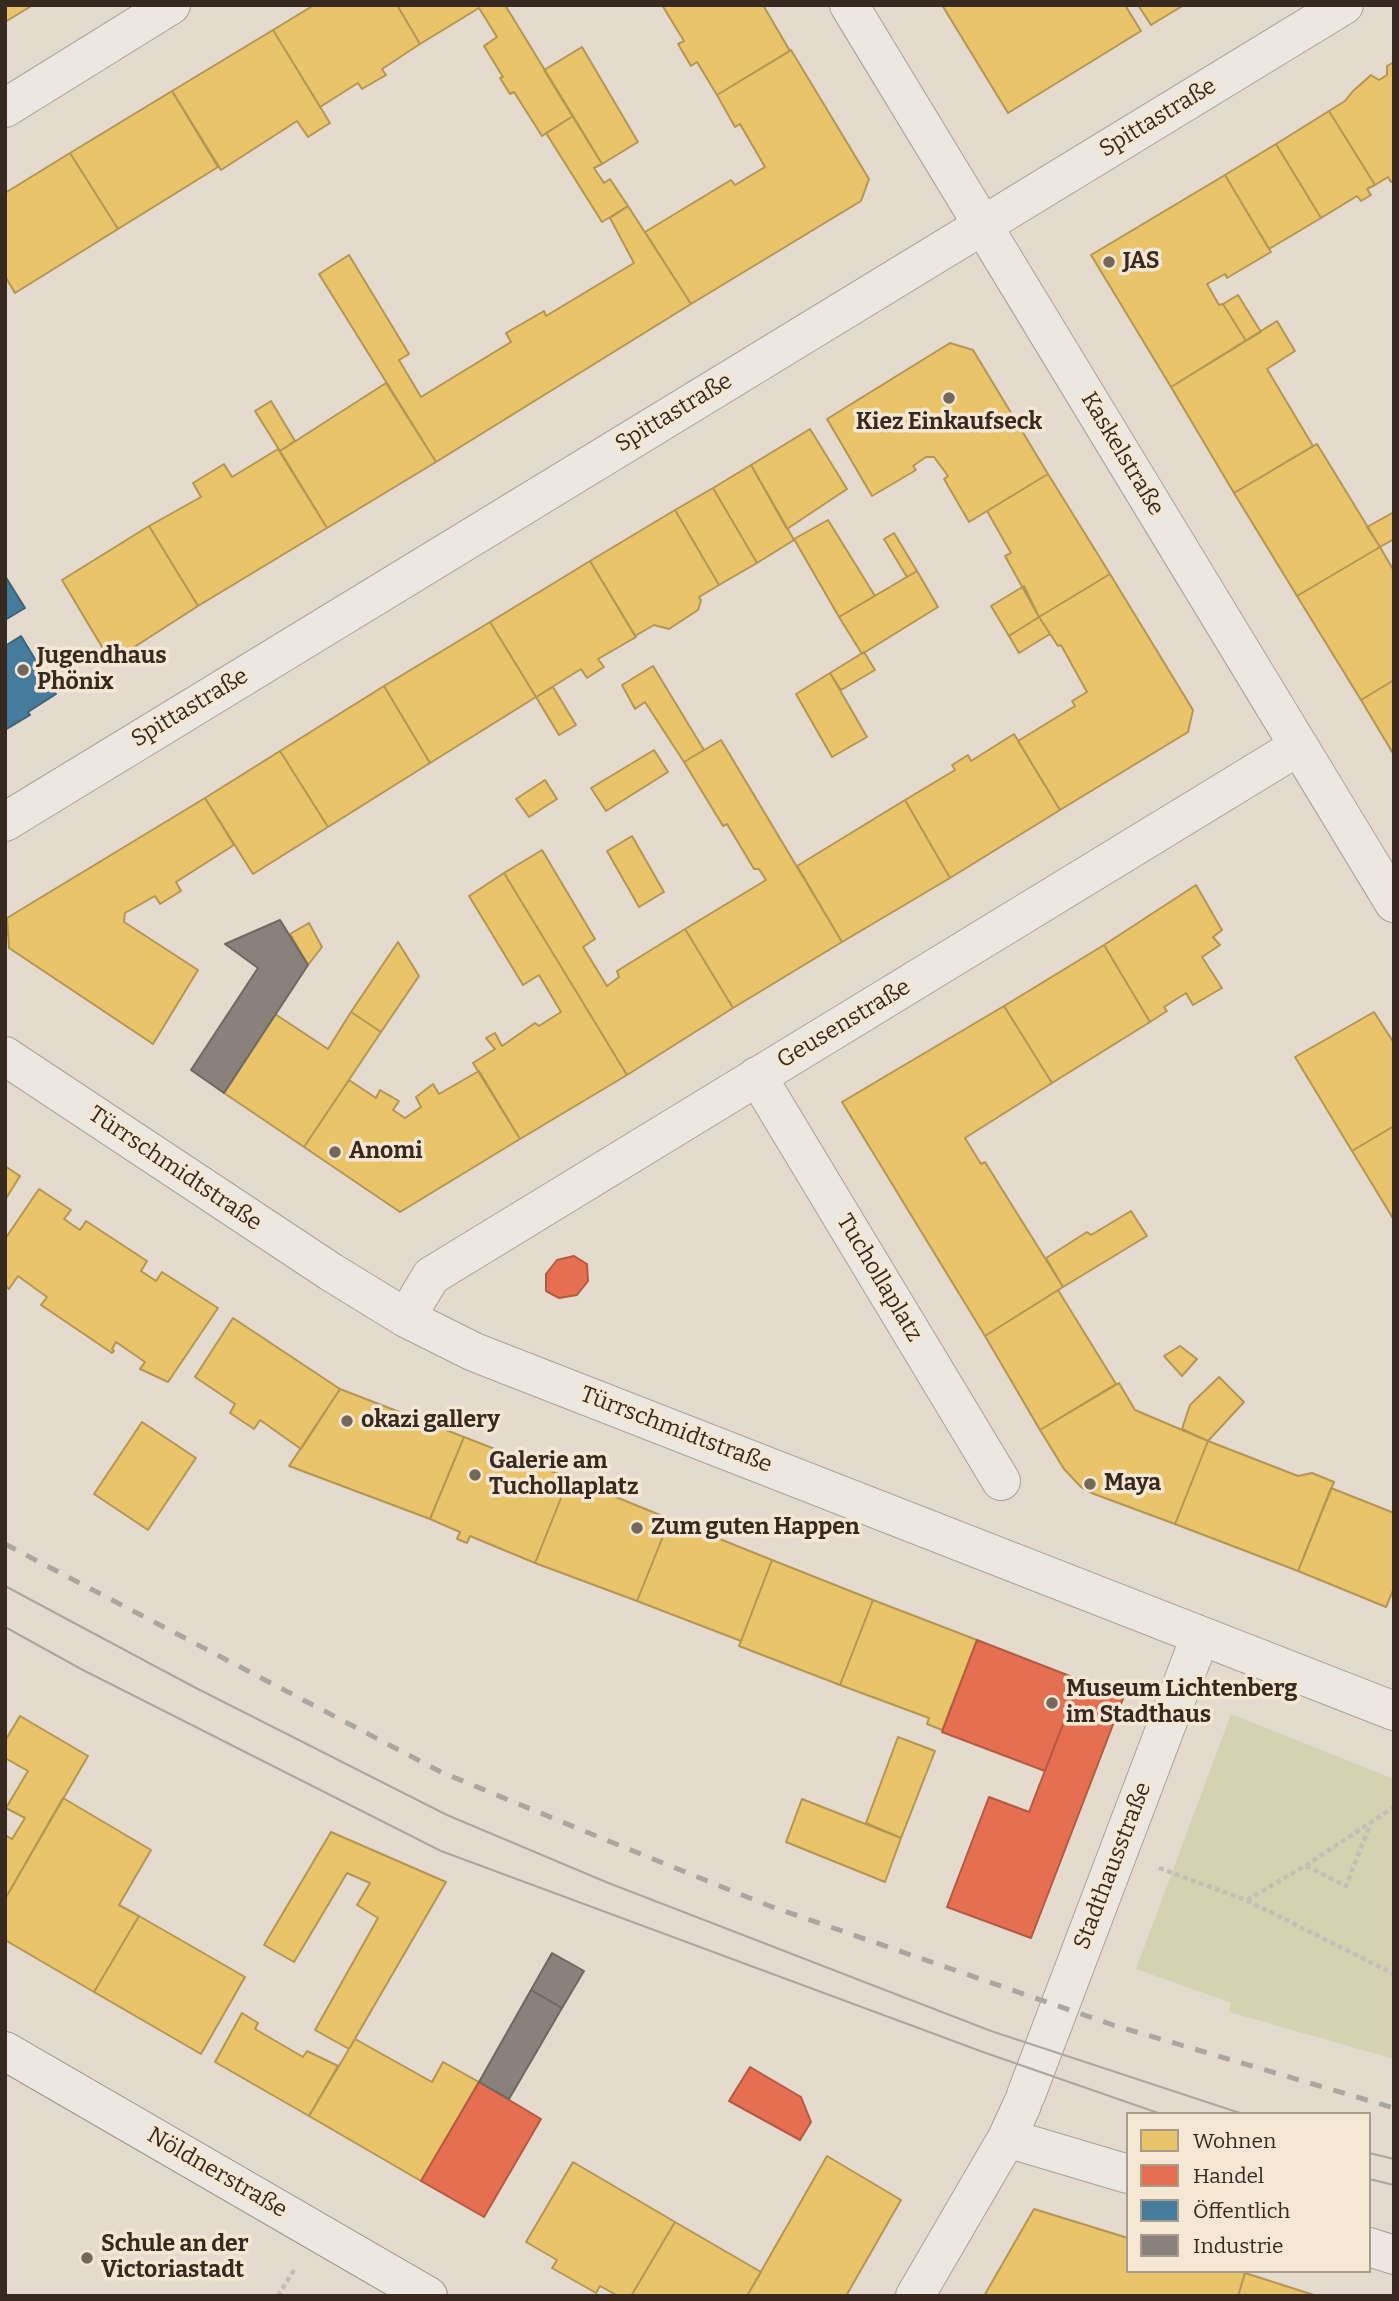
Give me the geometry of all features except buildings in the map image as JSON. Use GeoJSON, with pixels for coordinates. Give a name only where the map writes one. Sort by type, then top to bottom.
{"type":"FeatureCollection","features":[{"type":"Feature","properties":{"kind":"street"},"geometry":{"type":"LineString","coordinates":[[5,108],[171,5]]}},
{"type":"Feature","properties":{"kind":"street","name":"Kaskelstraße"},"geometry":{"type":"LineString","coordinates":[[849,5],[1394,903]]}},
{"type":"Feature","properties":{"kind":"street","name":"Spittastraße"},"geometry":{"type":"LineString","coordinates":[[5,822],[1344,5]]}},
{"type":"Feature","properties":{"kind":"street","name":"Geusenstraße"},"geometry":{"type":"LineString","coordinates":[[406,1318],[431,1276],[1299,746]]}},
{"type":"Feature","properties":{"kind":"street","name":"Türrschmidtstraße"},"geometry":{"type":"LineString","coordinates":[[5,1056],[331,1272],[406,1318],[474,1352],[1394,1711]]}},
{"type":"Feature","properties":{"kind":"street","name":"Tuchollaplatz"},"geometry":{"type":"LineString","coordinates":[[757,1076],[1001,1481]]}},
{"type":"Feature","properties":{"kind":"street","name":"Stadthausstraße"},"geometry":{"type":"LineString","coordinates":[[915,2296],[1018,2113],[1200,1637]]}},
{"type":"Feature","properties":{"kind":"street","name":"Nöldnerstraße"},"geometry":{"type":"LineString","coordinates":[[5,2051],[428,2296]]}},
{"type":"Feature","properties":{"kind":"street"},"geometry":{"type":"LineString","coordinates":[[1018,2113],[1126,2173]]}},
{"type":"Feature","properties":{"kind":"street"},"geometry":{"type":"LineString","coordinates":[[1371,2249],[1394,2255]]}},
{"type":"Feature","properties":{"kind":"path"},"geometry":{"type":"LineString","coordinates":[[1246,1900],[1305,1866],[1394,1807]]}},
{"type":"Feature","properties":{"kind":"path"},"geometry":{"type":"LineString","coordinates":[[1305,1866],[1346,1885],[1370,1825]]}},
{"type":"Feature","properties":{"kind":"path"},"geometry":{"type":"LineString","coordinates":[[1164,1870],[1246,1900],[1394,1974]]}},
{"type":"Feature","properties":{"kind":"shaded area"},"geometry":{"type":"Polygon","coordinates":[[[1231,1714],[1394,1779],[1394,2059],[1229,2012],[1231,2003],[1136,1969],[1231,1714]]]}},
{"type":"Feature","properties":{"kind":"tram line"},"geometry":{"type":"LineString","coordinates":[[5,1586],[194,1687],[447,1815],[606,1882],[991,2031],[1237,2112]]}},
{"type":"Feature","properties":{"kind":"tram line"},"geometry":{"type":"LineString","coordinates":[[5,1627],[81,1669],[441,1851],[983,2052],[1155,2112]]}},
{"type":"Feature","properties":{"kind":"tram line"},"geometry":{"type":"LineString","coordinates":[[1371,2153],[1394,2159]]}},
{"type":"Feature","properties":{"kind":"tram line"},"geometry":{"type":"LineString","coordinates":[[1371,2179],[1394,2185]]}},
{"type":"Feature","properties":{"kind":"railway"},"geometry":{"type":"LineString","coordinates":[[5,1544],[441,1772],[584,1831],[767,1905],[1113,2025],[1394,2108]]}},
{"type":"Feature","properties":{"kind":"place","name":"JAS"},"geometry":{"type":"Point","coordinates":[1109,262]}},
{"type":"Feature","properties":{"kind":"place","name":"Kiez Einkaufseck"},"geometry":{"type":"Point","coordinates":[949,398]}},
{"type":"Feature","properties":{"kind":"place","name":"Jugendhaus Phönix"},"geometry":{"type":"Point","coordinates":[23,670]}},
{"type":"Feature","properties":{"kind":"place","name":"Anomi"},"geometry":{"type":"Point","coordinates":[335,1152]}},
{"type":"Feature","properties":{"kind":"place","name":"okazi gallery"},"geometry":{"type":"Point","coordinates":[347,1421]}},
{"type":"Feature","properties":{"kind":"place","name":"Galerie am Tuchollaplatz"},"geometry":{"type":"Point","coordinates":[475,1475]}},
{"type":"Feature","properties":{"kind":"place","name":"Maya"},"geometry":{"type":"Point","coordinates":[1090,1484]}},
{"type":"Feature","properties":{"kind":"place","name":"Zum guten Happen"},"geometry":{"type":"Point","coordinates":[637,1528]}},
{"type":"Feature","properties":{"kind":"place","name":"Museum Lichtenberg im Stadthaus"},"geometry":{"type":"Point","coordinates":[1052,1703]}},
{"type":"Feature","properties":{"kind":"place","name":"Schule an der Victoriastadt"},"geometry":{"type":"Point","coordinates":[87,2258]}}]}
